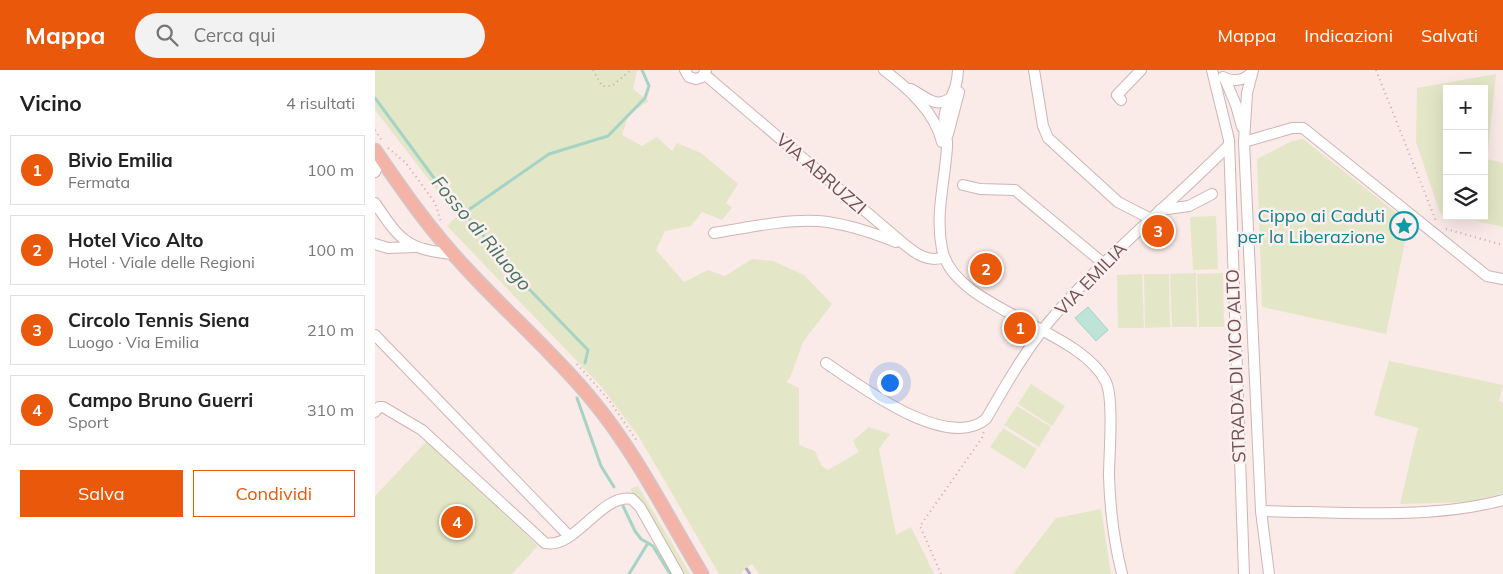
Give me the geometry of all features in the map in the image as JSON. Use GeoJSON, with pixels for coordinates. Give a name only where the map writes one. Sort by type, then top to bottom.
{"type":"FeatureCollection","features":[{"type":"Feature","properties":{"kind":"main road"},"geometry":{"type":"LineString","coordinates":[[378,154],[418,212],[452,254],[556,359],[601,411],[630,452],[702,574]]}},
{"type":"Feature","properties":{"kind":"street","name":"VIA ABRUZZI"},"geometry":{"type":"LineString","coordinates":[[685,70],[692,78],[699,78],[705,72],[904,244],[927,258],[935,260],[944,256]]}},
{"type":"Feature","properties":{"kind":"street"},"geometry":{"type":"LineString","coordinates":[[886,70],[903,85],[936,125],[942,141],[945,162]]}},
{"type":"Feature","properties":{"kind":"street"},"geometry":{"type":"LineString","coordinates":[[959,70],[957,87],[945,115],[947,137],[940,213],[944,256],[955,274],[973,289],[1086,358],[1107,382],[1111,501],[1122,574]]}},
{"type":"Feature","properties":{"kind":"street"},"geometry":{"type":"LineString","coordinates":[[947,137],[961,87],[959,70]]}},
{"type":"Feature","properties":{"kind":"street"},"geometry":{"type":"LineString","coordinates":[[1034,70],[1043,126],[1048,138],[1118,202],[1151,219]]}},
{"type":"Feature","properties":{"kind":"street"},"geometry":{"type":"LineString","coordinates":[[1121,100],[1117,95],[1141,70]]}},
{"type":"Feature","properties":{"kind":"street","name":"STRADA DI VICO ALTO"},"geometry":{"type":"LineString","coordinates":[[1213,70],[1225,79]]}},
{"type":"Feature","properties":{"kind":"street","name":"STRADA DI VICO ALTO"},"geometry":{"type":"LineString","coordinates":[[1213,70],[1228,138],[1245,574]]}},
{"type":"Feature","properties":{"kind":"street"},"geometry":{"type":"LineString","coordinates":[[1245,142],[1236,105],[1225,79],[1238,80],[1247,77],[1253,70]]}},
{"type":"Feature","properties":{"kind":"street"},"geometry":{"type":"LineString","coordinates":[[1253,70],[1247,93],[1245,142],[1261,511],[1269,574]]}},
{"type":"Feature","properties":{"kind":"street"},"geometry":{"type":"LineString","coordinates":[[903,85],[938,103],[946,102],[953,95]]}},
{"type":"Feature","properties":{"kind":"street"},"geometry":{"type":"LineString","coordinates":[[1245,142],[1296,127],[1303,128],[1487,276],[1503,279]]}},
{"type":"Feature","properties":{"kind":"street","name":"VIA EMILIA"},"geometry":{"type":"LineString","coordinates":[[986,419],[1019,364],[1042,331],[1103,263],[1228,146]]}},
{"type":"Feature","properties":{"kind":"street"},"geometry":{"type":"LineString","coordinates":[[375,172],[378,154]]}},
{"type":"Feature","properties":{"kind":"street"},"geometry":{"type":"LineString","coordinates":[[963,185],[980,189],[1015,190],[1103,263]]}},
{"type":"Feature","properties":{"kind":"street"},"geometry":{"type":"LineString","coordinates":[[1160,210],[1189,206],[1212,194]]}},
{"type":"Feature","properties":{"kind":"street"},"geometry":{"type":"LineString","coordinates":[[375,203],[402,238],[415,247]]}},
{"type":"Feature","properties":{"kind":"street"},"geometry":{"type":"LineString","coordinates":[[713,233],[820,221],[868,231],[904,244]]}},
{"type":"Feature","properties":{"kind":"street"},"geometry":{"type":"LineString","coordinates":[[375,244],[387,248],[415,247],[452,254]]}},
{"type":"Feature","properties":{"kind":"street"},"geometry":{"type":"LineString","coordinates":[[375,335],[569,536]]}},
{"type":"Feature","properties":{"kind":"street"},"geometry":{"type":"LineString","coordinates":[[826,363],[885,402],[910,416],[960,428],[975,426],[986,419]]}},
{"type":"Feature","properties":{"kind":"street"},"geometry":{"type":"LineString","coordinates":[[375,412],[383,407],[422,430],[545,543],[558,543],[617,500],[632,500],[640,507],[678,574]]}},
{"type":"Feature","properties":{"kind":"street"},"geometry":{"type":"LineString","coordinates":[[1261,511],[1439,510],[1474,508],[1503,500]]}},
{"type":"Feature","properties":{"kind":"path"},"geometry":{"type":"LineString","coordinates":[[593,70],[602,86],[613,86],[631,70]]}},
{"type":"Feature","properties":{"kind":"path"},"geometry":{"type":"LineString","coordinates":[[1376,70],[1438,227],[1503,245]]}},
{"type":"Feature","properties":{"kind":"path"},"geometry":{"type":"LineString","coordinates":[[941,574],[920,526],[982,438],[986,419]]}},
{"type":"Feature","properties":{"kind":"shaded area"},"geometry":{"type":"Polygon","coordinates":[[[375,70],[637,70],[633,89],[649,101],[629,114],[622,135],[642,146],[657,137],[672,151],[677,143],[701,153],[738,184],[726,203],[732,208],[722,220],[702,212],[691,226],[665,231],[656,250],[684,282],[708,270],[725,276],[752,259],[773,261],[804,275],[832,304],[803,342],[790,378],[786,382],[799,388],[799,445],[815,451],[821,465],[828,470],[859,452],[853,441],[869,427],[890,434],[879,449],[896,535],[911,527],[934,574],[759,574],[752,564],[741,572],[742,574],[719,574],[639,437],[600,385],[447,226],[457,216],[375,110],[375,70]]]}},
{"type":"Feature","properties":{"kind":"shaded area"},"geometry":{"type":"Polygon","coordinates":[[[1496,74],[1488,150],[1488,85],[1443,85],[1443,214],[1440,213],[1416,142],[1417,88],[1496,74]]]}},
{"type":"Feature","properties":{"kind":"shaded area"},"geometry":{"type":"Polygon","coordinates":[[[1303,139],[1409,223],[1386,334],[1262,307],[1257,159],[1292,141],[1303,139]]]}},
{"type":"Feature","properties":{"kind":"shaded area"},"geometry":{"type":"Polygon","coordinates":[[[1488,159],[1503,163],[1503,227],[1472,220],[1488,220],[1488,159]]]}},
{"type":"Feature","properties":{"kind":"shaded area"},"geometry":{"type":"Polygon","coordinates":[[[1216,216],[1218,269],[1193,270],[1190,217],[1216,216]]]}},
{"type":"Feature","properties":{"kind":"shaded area"},"geometry":{"type":"Polygon","coordinates":[[[1196,273],[1197,327],[1172,327],[1170,274],[1196,273]]]}},
{"type":"Feature","properties":{"kind":"shaded area"},"geometry":{"type":"Polygon","coordinates":[[[1223,273],[1224,327],[1199,327],[1197,274],[1223,273]]]}},
{"type":"Feature","properties":{"kind":"shaded area"},"geometry":{"type":"Polygon","coordinates":[[[1142,274],[1144,328],[1118,328],[1117,275],[1142,274]]]}},
{"type":"Feature","properties":{"kind":"shaded area"},"geometry":{"type":"Polygon","coordinates":[[[1144,274],[1169,274],[1170,327],[1145,328],[1144,274]]]}},
{"type":"Feature","properties":{"kind":"shaded area"},"geometry":{"type":"Polygon","coordinates":[[[1088,307],[1108,330],[1096,341],[1075,318],[1088,307]]]}},
{"type":"Feature","properties":{"kind":"shaded area"},"geometry":{"type":"Polygon","coordinates":[[[1389,361],[1503,385],[1499,401],[1503,403],[1503,493],[1472,502],[1400,504],[1418,428],[1374,415],[1389,361]]]}},
{"type":"Feature","properties":{"kind":"shaded area"},"geometry":{"type":"Polygon","coordinates":[[[1031,384],[1065,406],[1052,426],[1018,404],[1031,384]]]}},
{"type":"Feature","properties":{"kind":"shaded area"},"geometry":{"type":"Polygon","coordinates":[[[1017,406],[1051,427],[1039,447],[1004,425],[1017,406]]]}},
{"type":"Feature","properties":{"kind":"shaded area"},"geometry":{"type":"Polygon","coordinates":[[[1003,428],[1037,449],[1025,469],[990,447],[1003,428]]]}},
{"type":"Feature","properties":{"kind":"shaded area"},"geometry":{"type":"Polygon","coordinates":[[[427,441],[538,546],[512,574],[375,574],[375,496],[427,441]]]}},
{"type":"Feature","properties":{"kind":"shaded area"},"geometry":{"type":"Polygon","coordinates":[[[638,486],[690,574],[682,574],[630,489],[638,486]]]}},
{"type":"Feature","properties":{"kind":"shaded area"},"geometry":{"type":"Polygon","coordinates":[[[1101,509],[1111,574],[1013,574],[1056,518],[1101,509]]]}},
{"type":"Feature","properties":{"kind":"waterway"},"geometry":{"type":"LineString","coordinates":[[464,213],[549,154],[608,136],[645,98],[649,86],[642,70]]}},
{"type":"Feature","properties":{"kind":"waterway","name":"Fosso di Riluogo"},"geometry":{"type":"LineString","coordinates":[[375,98],[434,178],[528,288],[588,350],[585,363]]}},
{"type":"Feature","properties":{"kind":"waterway","name":"Fosso di Riluogo"},"geometry":{"type":"LineString","coordinates":[[577,398],[601,466],[614,487]]}},
{"type":"Feature","properties":{"kind":"waterway","name":"Fosso di Riluogo"},"geometry":{"type":"LineString","coordinates":[[623,506],[635,531],[641,539],[653,546],[670,574]]}},
{"type":"Feature","properties":{"kind":"waterway"},"geometry":{"type":"LineString","coordinates":[[629,574],[648,543]]}},
{"type":"Feature","properties":{"kind":"railway"},"geometry":{"type":"LineString","coordinates":[[746,568],[750,574]]}},
{"type":"Feature","properties":{"kind":"place","name":"Cippo ai Caduti per la Liberazione"},"geometry":{"type":"Point","coordinates":[1404,226]}},
{"type":"Feature","properties":{"kind":"place","name":"Circolo Tennis Siena"},"geometry":{"type":"Point","coordinates":[1158,231]}},
{"type":"Feature","properties":{"kind":"place","name":"Hotel Vico Alto"},"geometry":{"type":"Point","coordinates":[986,269]}},
{"type":"Feature","properties":{"kind":"place","name":"Bivio Emilia"},"geometry":{"type":"Point","coordinates":[1020,328]}},
{"type":"Feature","properties":{"kind":"place","name":"Campo Bruno Guerri"},"geometry":{"type":"Point","coordinates":[457,522]}}]}
